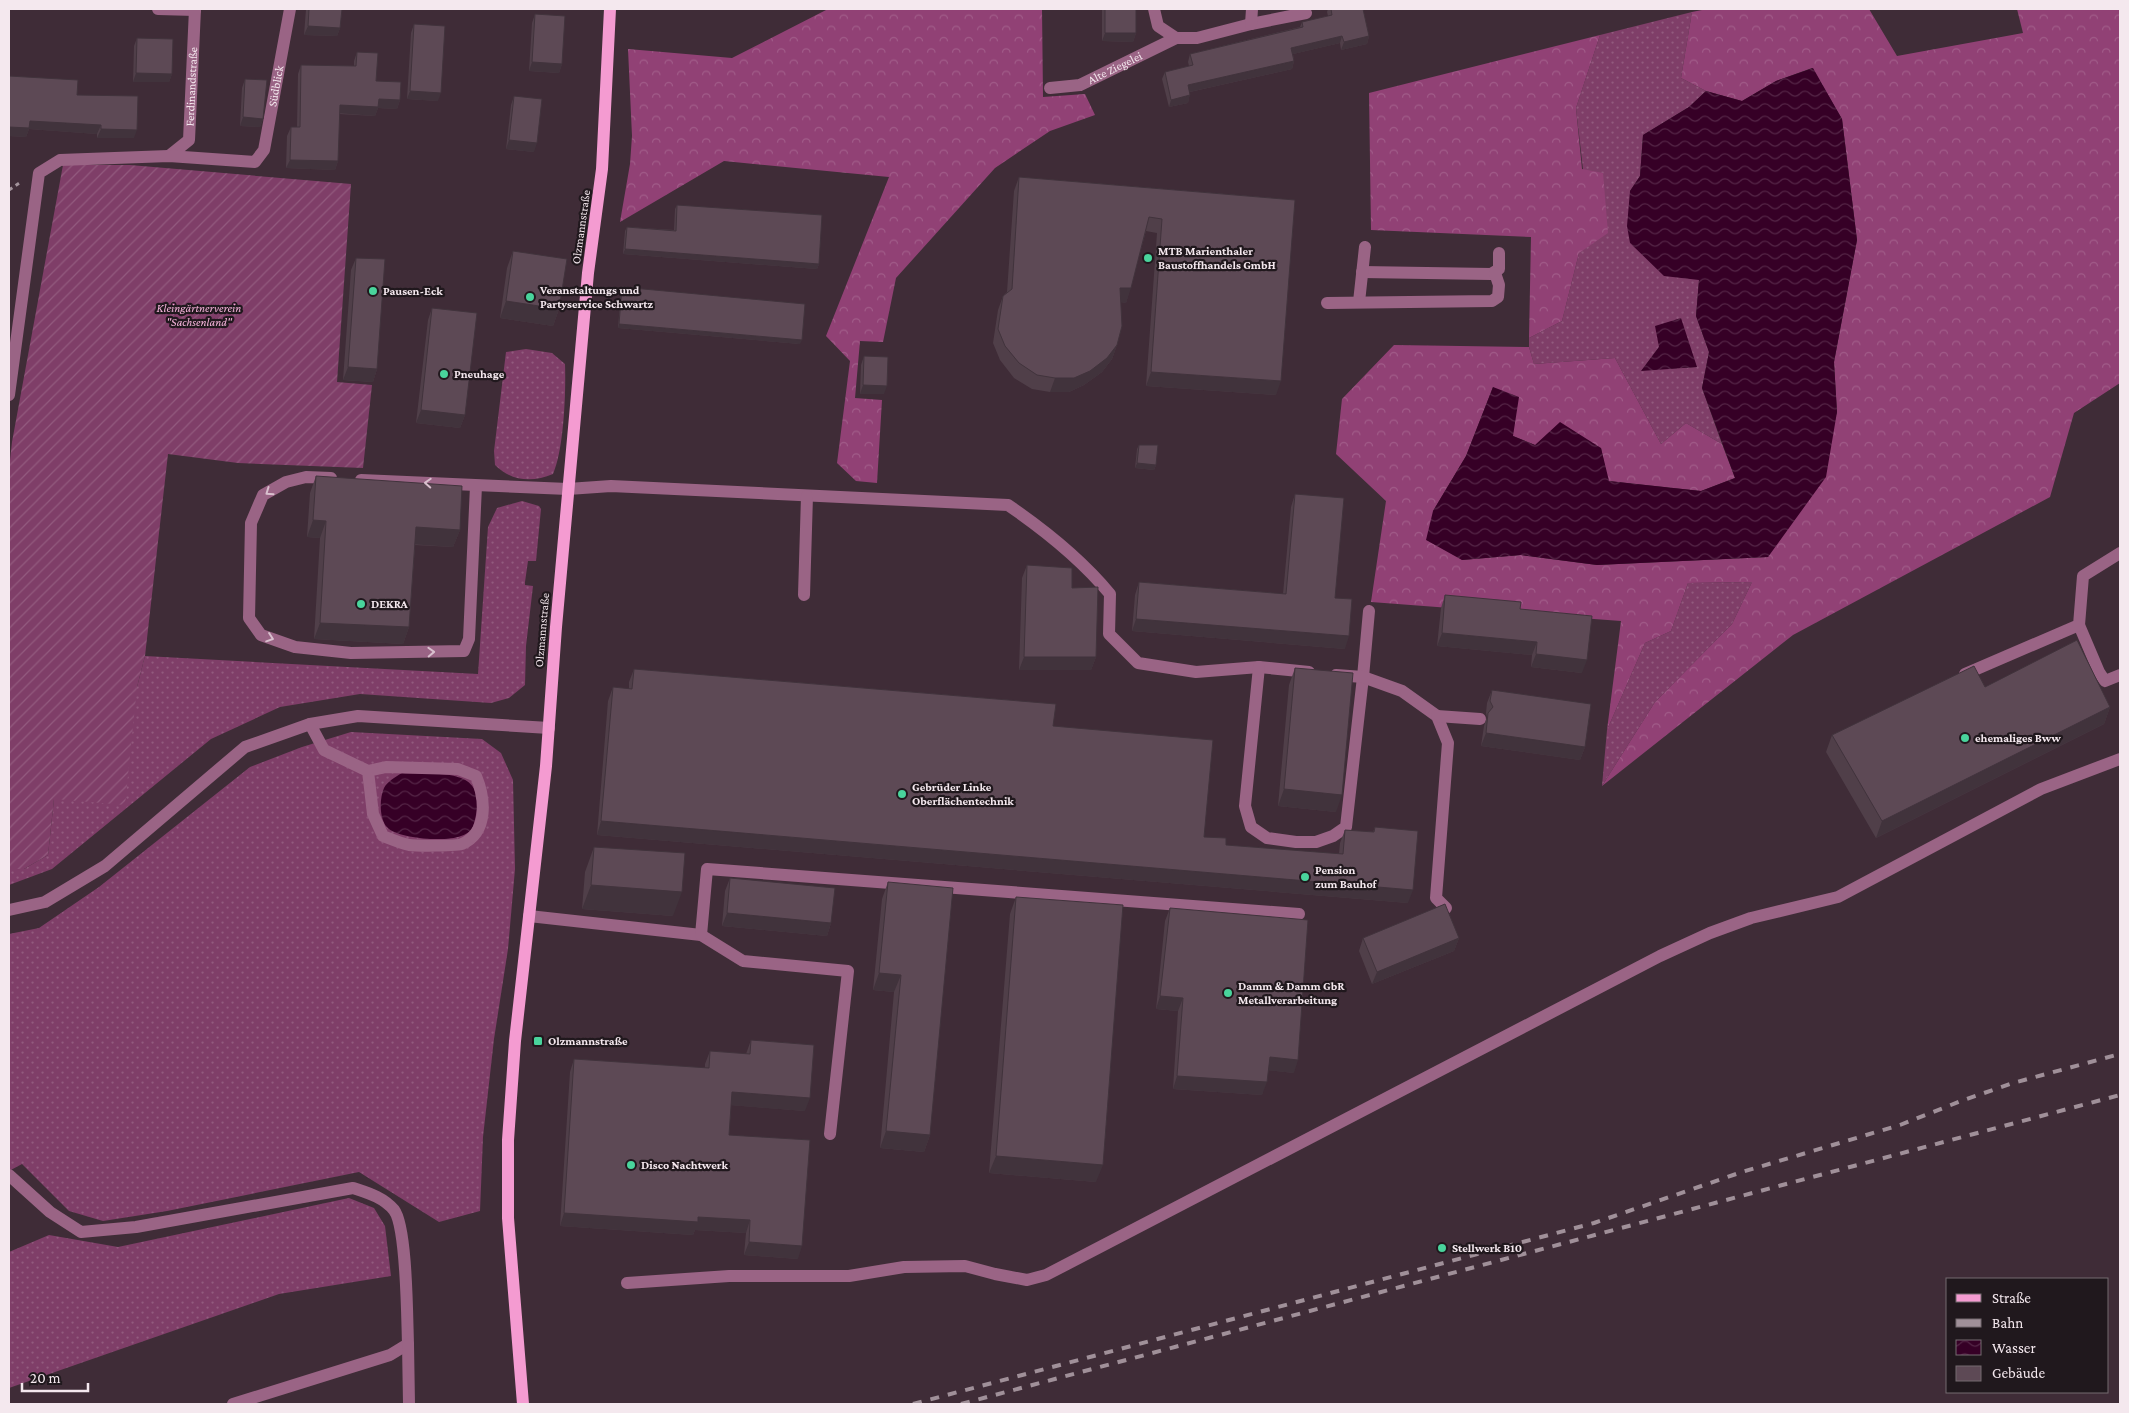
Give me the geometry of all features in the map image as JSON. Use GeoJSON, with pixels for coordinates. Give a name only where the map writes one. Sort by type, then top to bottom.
{"type":"FeatureCollection","features":[{"type":"Feature","properties":{"kind":"main road","name":"Olzmannstraße"},"geometry":{"type":"LineString","coordinates":[[523,1404],[508,1225],[506,1175],[515,1041],[548,728],[588,273],[602,169],[610,9]]}},
{"type":"Feature","properties":{"kind":"street"},"geometry":{"type":"LineString","coordinates":[[158,9],[195,9]]}},
{"type":"Feature","properties":{"kind":"street","name":"Ferdinandstraße"},"geometry":{"type":"LineString","coordinates":[[169,156],[188,140],[195,9]]}},
{"type":"Feature","properties":{"kind":"street","name":"Südblick"},"geometry":{"type":"LineString","coordinates":[[169,156],[255,162],[264,150],[290,9]]}},
{"type":"Feature","properties":{"kind":"street"},"geometry":{"type":"LineString","coordinates":[[1154,9],[1158,26],[1176,38]]}},
{"type":"Feature","properties":{"kind":"street"},"geometry":{"type":"LineString","coordinates":[[1251,24],[1252,9]]}},
{"type":"Feature","properties":{"kind":"street","name":"Alte Ziegelei"},"geometry":{"type":"LineString","coordinates":[[1050,88],[1080,85],[1176,38],[1196,38],[1306,13]]}},
{"type":"Feature","properties":{"kind":"street"},"geometry":{"type":"LineString","coordinates":[[9,395],[40,172],[60,160],[169,156]]}},
{"type":"Feature","properties":{"kind":"street"},"geometry":{"type":"LineString","coordinates":[[1359,302],[1365,247]]}},
{"type":"Feature","properties":{"kind":"street"},"geometry":{"type":"LineString","coordinates":[[1362,272],[1495,273],[1499,269],[1499,253]]}},
{"type":"Feature","properties":{"kind":"street"},"geometry":{"type":"LineString","coordinates":[[1327,303],[1492,301],[1498,297],[1499,284],[1495,273]]}},
{"type":"Feature","properties":{"kind":"street"},"geometry":{"type":"LineString","coordinates":[[476,486],[469,639],[464,651],[350,653],[295,647],[261,635],[249,618],[251,523],[263,495],[286,482],[306,477],[568,489],[611,486],[1008,505],[1040,526],[1083,564],[1110,594],[1109,634],[1138,663],[1196,672],[1259,667],[1363,677],[1402,691],[1437,716],[1480,719]]}},
{"type":"Feature","properties":{"kind":"street"},"geometry":{"type":"LineString","coordinates":[[804,595],[807,496]]}},
{"type":"Feature","properties":{"kind":"street"},"geometry":{"type":"LineString","coordinates":[[2120,553],[2083,576],[2079,625],[2099,672],[2106,681],[2120,675]]}},
{"type":"Feature","properties":{"kind":"street"},"geometry":{"type":"LineString","coordinates":[[1259,667],[1245,806],[1251,828],[1268,838],[1296,842],[1316,842],[1333,836],[1346,828],[1369,610]]}},
{"type":"Feature","properties":{"kind":"street"},"geometry":{"type":"LineString","coordinates":[[1965,674],[2079,625]]}},
{"type":"Feature","properties":{"kind":"street"},"geometry":{"type":"LineString","coordinates":[[9,910],[45,902],[105,866],[245,747],[310,724],[358,716],[548,728]]}},
{"type":"Feature","properties":{"kind":"street"},"geometry":{"type":"LineString","coordinates":[[1437,716],[1448,743],[1436,898],[1446,908]]}},
{"type":"Feature","properties":{"kind":"street"},"geometry":{"type":"LineString","coordinates":[[310,724],[324,750],[368,772],[386,767],[458,769],[476,776],[482,790],[483,812],[480,825],[475,834],[461,845],[408,844],[384,836],[373,814],[368,772]]}},
{"type":"Feature","properties":{"kind":"street"},"geometry":{"type":"LineString","coordinates":[[627,1282],[729,1276],[849,1276],[904,1267],[965,1266],[1027,1280],[1046,1275],[1660,956],[1710,933],[1751,918],[1838,897],[2041,789],[2120,759]]}},
{"type":"Feature","properties":{"kind":"street"},"geometry":{"type":"LineString","coordinates":[[701,935],[708,869],[1300,914]]}},
{"type":"Feature","properties":{"kind":"street"},"geometry":{"type":"LineString","coordinates":[[529,916],[701,935],[743,961],[848,971],[830,1134]]}},
{"type":"Feature","properties":{"kind":"street"},"geometry":{"type":"LineString","coordinates":[[9,1175],[50,1212],[81,1232],[136,1226],[353,1188],[377,1195],[394,1211],[402,1231],[409,1404]]}},
{"type":"Feature","properties":{"kind":"street"},"geometry":{"type":"LineString","coordinates":[[233,1404],[390,1355],[408,1344]]}},
{"type":"Feature","properties":{"kind":"green space"},"geometry":{"type":"Polygon","coordinates":[[[828,9],[1042,9],[1043,97],[1085,94],[1095,115],[1050,131],[995,168],[896,278],[883,342],[860,341],[855,398],[882,400],[877,483],[856,481],[837,463],[850,361],[826,336],[889,177],[724,161],[620,222],[630,164],[632,136],[628,49],[732,58],[828,9]]]}},
{"type":"Feature","properties":{"kind":"green space"},"geometry":{"type":"Polygon","coordinates":[[[1707,9],[1869,9],[1897,56],[2023,33],[2017,9],[2120,9],[2120,383],[2074,413],[2050,497],[1793,635],[1602,786],[1655,702],[1732,624],[1752,582],[1688,583],[1671,631],[1645,643],[1607,730],[1621,621],[1371,602],[1386,501],[1336,454],[1342,399],[1394,345],[1529,347],[1534,364],[1615,358],[1661,444],[1686,423],[1722,444],[1735,478],[1701,491],[1608,481],[1601,448],[1535,445],[1513,436],[1493,387],[1466,456],[1433,511],[1462,560],[1521,555],[1597,565],[1768,557],[1837,413],[1834,362],[1857,240],[1842,119],[1812,68],[1776,81],[1742,101],[1706,91],[1681,78],[1692,12],[1707,9]]]}},
{"type":"Feature","properties":{"kind":"green space"},"geometry":{"type":"Polygon","coordinates":[[[1692,12],[1681,78],[1706,91],[1689,107],[1643,135],[1640,176],[1630,191],[1699,280],[1696,316],[1709,352],[1702,388],[1722,444],[1686,423],[1661,444],[1615,358],[1534,364],[1529,347],[1529,338],[1562,321],[1579,253],[1583,169],[1576,108],[1600,35],[1692,12]],[[1659,347],[1642,370],[1697,367],[1659,347]]]}},
{"type":"Feature","properties":{"kind":"green space"},"geometry":{"type":"Polygon","coordinates":[[[1600,35],[1576,108],[1582,169],[1603,173],[1608,233],[1579,253],[1562,321],[1529,338],[1531,237],[1371,230],[1369,93],[1600,35]]]}},
{"type":"Feature","properties":{"kind":"green space","name":"Kleingärtnerverein \"Sachsenland\""},"geometry":{"type":"Polygon","coordinates":[[[63,165],[130,165],[351,184],[337,382],[372,385],[363,468],[238,463],[168,454],[145,656],[137,687],[125,805],[54,799],[48,855],[24,869],[9,869],[9,469],[12,442],[63,165]]]}},
{"type":"Feature","properties":{"kind":"green space"},"geometry":{"type":"Polygon","coordinates":[[[526,349],[552,353],[565,364],[564,420],[557,463],[553,474],[537,479],[515,477],[495,465],[494,451],[506,352],[526,349]]]}},
{"type":"Feature","properties":{"kind":"green space"},"geometry":{"type":"Polygon","coordinates":[[[522,501],[539,506],[541,509],[536,561],[528,561],[525,582],[525,585],[533,586],[526,646],[525,685],[509,698],[491,703],[360,694],[280,707],[211,739],[52,869],[9,885],[9,869],[24,869],[48,855],[54,799],[137,687],[145,656],[478,674],[488,527],[497,508],[522,501]]]}},
{"type":"Feature","properties":{"kind":"green space"},"geometry":{"type":"Polygon","coordinates":[[[1752,582],[1732,624],[1655,702],[1602,786],[1607,730],[1645,643],[1671,631],[1688,583],[1752,582]]]}},
{"type":"Feature","properties":{"kind":"green space"},"geometry":{"type":"Polygon","coordinates":[[[351,732],[482,739],[501,753],[513,780],[515,869],[508,949],[494,1039],[483,1137],[480,1211],[439,1222],[359,1172],[167,1211],[103,1221],[69,1211],[22,1164],[9,1171],[9,934],[39,928],[99,887],[250,767],[302,747],[351,732]]]}},
{"type":"Feature","properties":{"kind":"green space"},"geometry":{"type":"Polygon","coordinates":[[[349,1198],[374,1208],[385,1226],[391,1276],[279,1294],[9,1388],[9,1252],[49,1235],[118,1247],[349,1198]]]}},
{"type":"Feature","properties":{"kind":"water"},"geometry":{"type":"Polygon","coordinates":[[[1813,68],[1842,119],[1857,240],[1834,362],[1837,412],[1826,477],[1768,557],[1597,565],[1521,555],[1462,560],[1426,540],[1433,511],[1466,456],[1493,387],[1519,397],[1513,436],[1535,445],[1560,422],[1601,448],[1609,481],[1701,491],[1735,478],[1702,388],[1709,352],[1696,316],[1699,280],[1664,276],[1630,243],[1627,226],[1630,191],[1640,176],[1643,135],[1689,107],[1706,91],[1742,101],[1776,81],[1813,68]]]}},
{"type":"Feature","properties":{"kind":"water"},"geometry":{"type":"Polygon","coordinates":[[[1681,318],[1697,367],[1641,371],[1659,347],[1655,326],[1681,318]]]}},
{"type":"Feature","properties":{"kind":"water"},"geometry":{"type":"Polygon","coordinates":[[[402,773],[449,775],[462,778],[471,784],[476,794],[477,809],[472,830],[454,838],[424,839],[404,835],[389,829],[382,816],[382,793],[387,784],[402,773]]]}},
{"type":"Feature","properties":{"kind":"building"},"geometry":{"type":"Polygon","coordinates":[[[309,9],[342,9],[340,28],[308,26],[309,9]]]}},
{"type":"Feature","properties":{"kind":"building"},"geometry":{"type":"Polygon","coordinates":[[[1105,9],[1136,9],[1136,33],[1105,33],[1105,9]]]}},
{"type":"Feature","properties":{"kind":"building"},"geometry":{"type":"Polygon","coordinates":[[[1331,9],[1363,9],[1369,36],[1344,42],[1342,36],[1291,48],[1294,61],[1188,85],[1190,95],[1171,100],[1165,72],[1193,65],[1190,54],[1303,27],[1302,22],[1332,15],[1331,9]]]}},
{"type":"Feature","properties":{"kind":"building"},"geometry":{"type":"Polygon","coordinates":[[[535,14],[565,16],[562,64],[532,62],[535,14]]]}},
{"type":"Feature","properties":{"kind":"building"},"geometry":{"type":"Polygon","coordinates":[[[414,24],[445,26],[441,93],[410,91],[414,24]]]}},
{"type":"Feature","properties":{"kind":"building"},"geometry":{"type":"Polygon","coordinates":[[[137,38],[173,39],[172,74],[136,73],[137,38]]]}},
{"type":"Feature","properties":{"kind":"building"},"geometry":{"type":"Polygon","coordinates":[[[357,52],[378,53],[376,81],[401,82],[400,100],[379,99],[378,107],[340,105],[338,161],[290,160],[291,127],[300,127],[301,65],[356,66],[357,52]]]}},
{"type":"Feature","properties":{"kind":"building"},"geometry":{"type":"Polygon","coordinates":[[[9,76],[78,80],[77,95],[138,96],[137,130],[101,129],[101,125],[30,121],[29,128],[9,127],[9,76]]]}},
{"type":"Feature","properties":{"kind":"building"},"geometry":{"type":"Polygon","coordinates":[[[245,79],[267,80],[263,119],[243,117],[245,79]]]}},
{"type":"Feature","properties":{"kind":"building"},"geometry":{"type":"Polygon","coordinates":[[[514,96],[542,99],[537,143],[509,140],[514,96]]]}},
{"type":"Feature","properties":{"kind":"building","name":"MTB Marienthaler Baustoffhandels GmbH"},"geometry":{"type":"Polygon","coordinates":[[[1019,177],[1295,200],[1281,381],[1151,372],[1162,219],[1149,217],[1131,288],[1120,288],[1122,326],[1117,345],[1107,358],[1090,371],[1074,378],[1055,378],[1037,375],[1019,363],[1005,346],[998,329],[1003,296],[1012,289],[1019,177]]]}},
{"type":"Feature","properties":{"kind":"building"},"geometry":{"type":"Polygon","coordinates":[[[677,205],[822,215],[819,264],[625,249],[627,227],[676,231],[677,205]]]}},
{"type":"Feature","properties":{"kind":"building","name":"Veranstaltungs und Partyservice Schwartz"},"geometry":{"type":"Polygon","coordinates":[[[513,251],[567,259],[559,309],[506,301],[513,251]]]}},
{"type":"Feature","properties":{"kind":"building"},"geometry":{"type":"Polygon","coordinates":[[[356,258],[385,259],[377,369],[348,367],[356,258]]]}},
{"type":"Feature","properties":{"kind":"building"},"geometry":{"type":"Polygon","coordinates":[[[622,287],[805,304],[802,340],[619,324],[622,287]]]}},
{"type":"Feature","properties":{"kind":"building","name":"Pneuhage"},"geometry":{"type":"Polygon","coordinates":[[[432,308],[477,313],[465,415],[421,410],[432,308]]]}},
{"type":"Feature","properties":{"kind":"building"},"geometry":{"type":"Polygon","coordinates":[[[864,356],[888,357],[887,386],[863,385],[864,356]]]}},
{"type":"Feature","properties":{"kind":"building"},"geometry":{"type":"Polygon","coordinates":[[[1139,445],[1158,445],[1156,465],[1137,463],[1139,445]]]}},
{"type":"Feature","properties":{"kind":"building","name":"DEKRA"},"geometry":{"type":"Polygon","coordinates":[[[316,476],[462,486],[460,530],[416,527],[409,627],[320,623],[326,521],[313,520],[316,476]]]}},
{"type":"Feature","properties":{"kind":"building"},"geometry":{"type":"Polygon","coordinates":[[[1295,494],[1344,498],[1335,598],[1352,599],[1349,636],[1136,619],[1139,582],[1286,594],[1295,494]]]}},
{"type":"Feature","properties":{"kind":"building"},"geometry":{"type":"Polygon","coordinates":[[[1027,565],[1072,568],[1072,588],[1098,587],[1096,657],[1024,657],[1027,565]]]}},
{"type":"Feature","properties":{"kind":"building"},"geometry":{"type":"Polygon","coordinates":[[[1445,595],[1521,602],[1520,609],[1592,616],[1587,660],[1536,654],[1537,642],[1442,633],[1445,595]]]}},
{"type":"Feature","properties":{"kind":"building","name":"ehemaliges Bww"},"geometry":{"type":"Polygon","coordinates":[[[2077,640],[2110,707],[1882,821],[1832,735],[1974,666],[1985,687],[2077,640]]]}},
{"type":"Feature","properties":{"kind":"building"},"geometry":{"type":"Polygon","coordinates":[[[1295,668],[1353,673],[1342,795],[1284,789],[1295,668]]]}},
{"type":"Feature","properties":{"kind":"building","name":"Gebrüder Linke Oberflächentechnik"},"geometry":{"type":"Polygon","coordinates":[[[634,669],[1056,704],[1053,726],[1213,740],[1204,837],[1226,838],[1226,845],[1343,854],[1345,830],[1374,832],[1375,827],[1418,831],[1413,890],[601,821],[613,687],[632,689],[634,669]]]}},
{"type":"Feature","properties":{"kind":"building"},"geometry":{"type":"Polygon","coordinates":[[[1492,690],[1591,704],[1585,747],[1486,733],[1488,713],[1493,707],[1490,701],[1492,690]]]}},
{"type":"Feature","properties":{"kind":"building"},"geometry":{"type":"Polygon","coordinates":[[[594,847],[685,853],[682,892],[591,885],[594,847]]]}},
{"type":"Feature","properties":{"kind":"building"},"geometry":{"type":"Polygon","coordinates":[[[730,878],[835,888],[831,923],[727,913],[730,878]]]}},
{"type":"Feature","properties":{"kind":"building"},"geometry":{"type":"Polygon","coordinates":[[[888,882],[953,888],[930,1135],[886,1131],[901,975],[879,973],[888,882]]]}},
{"type":"Feature","properties":{"kind":"building"},"geometry":{"type":"Polygon","coordinates":[[[1016,897],[1123,905],[1103,1165],[996,1156],[1016,897]]]}},
{"type":"Feature","properties":{"kind":"building"},"geometry":{"type":"Polygon","coordinates":[[[1445,904],[1459,938],[1377,972],[1363,938],[1445,904]]]}},
{"type":"Feature","properties":{"kind":"building"},"geometry":{"type":"Polygon","coordinates":[[[1170,908],[1308,920],[1298,1060],[1270,1057],[1267,1082],[1177,1076],[1183,998],[1160,996],[1170,908]]]}},
{"type":"Feature","properties":{"kind":"building"},"geometry":{"type":"Polygon","coordinates":[[[751,1040],[814,1045],[810,1098],[732,1092],[729,1135],[810,1140],[802,1246],[749,1242],[750,1220],[698,1217],[698,1222],[564,1213],[574,1059],[709,1068],[710,1051],[750,1054],[751,1040]]]}},
{"type":"Feature","properties":{"kind":"railway"},"geometry":{"type":"LineString","coordinates":[[913,1404],[1594,1223],[1742,1172],[1900,1125],[2013,1083],[2120,1054]]}},
{"type":"Feature","properties":{"kind":"railway"},"geometry":{"type":"LineString","coordinates":[[961,1404],[2120,1095]]}},
{"type":"Feature","properties":{"kind":"place","name":"MTB Marienthaler Baustoffhandels GmbH"},"geometry":{"type":"Point","coordinates":[1148,258]}},
{"type":"Feature","properties":{"kind":"place","name":"Pausen-Eck"},"geometry":{"type":"Point","coordinates":[373,291]}},
{"type":"Feature","properties":{"kind":"place","name":"Veranstaltungs und Partyservice Schwartz"},"geometry":{"type":"Point","coordinates":[530,297]}},
{"type":"Feature","properties":{"kind":"place","name":"Pneuhage"},"geometry":{"type":"Point","coordinates":[444,374]}},
{"type":"Feature","properties":{"kind":"place","name":"DEKRA"},"geometry":{"type":"Point","coordinates":[361,604]}},
{"type":"Feature","properties":{"kind":"place","name":"ehemaliges Bww"},"geometry":{"type":"Point","coordinates":[1965,738]}},
{"type":"Feature","properties":{"kind":"place","name":"Gebrüder Linke Oberflächentechnik"},"geometry":{"type":"Point","coordinates":[902,794]}},
{"type":"Feature","properties":{"kind":"place","name":"Pension zum Bauhof"},"geometry":{"type":"Point","coordinates":[1305,877]}},
{"type":"Feature","properties":{"kind":"place","name":"Damm & Damm GbR Metallverarbeitung"},"geometry":{"type":"Point","coordinates":[1228,993]}},
{"type":"Feature","properties":{"kind":"place","name":"Olzmannstraße"},"geometry":{"type":"Point","coordinates":[538,1041]}},
{"type":"Feature","properties":{"kind":"place","name":"Disco Nachtwerk"},"geometry":{"type":"Point","coordinates":[631,1165]}},
{"type":"Feature","properties":{"kind":"place","name":"Stellwerk B10"},"geometry":{"type":"Point","coordinates":[1442,1248]}}]}
